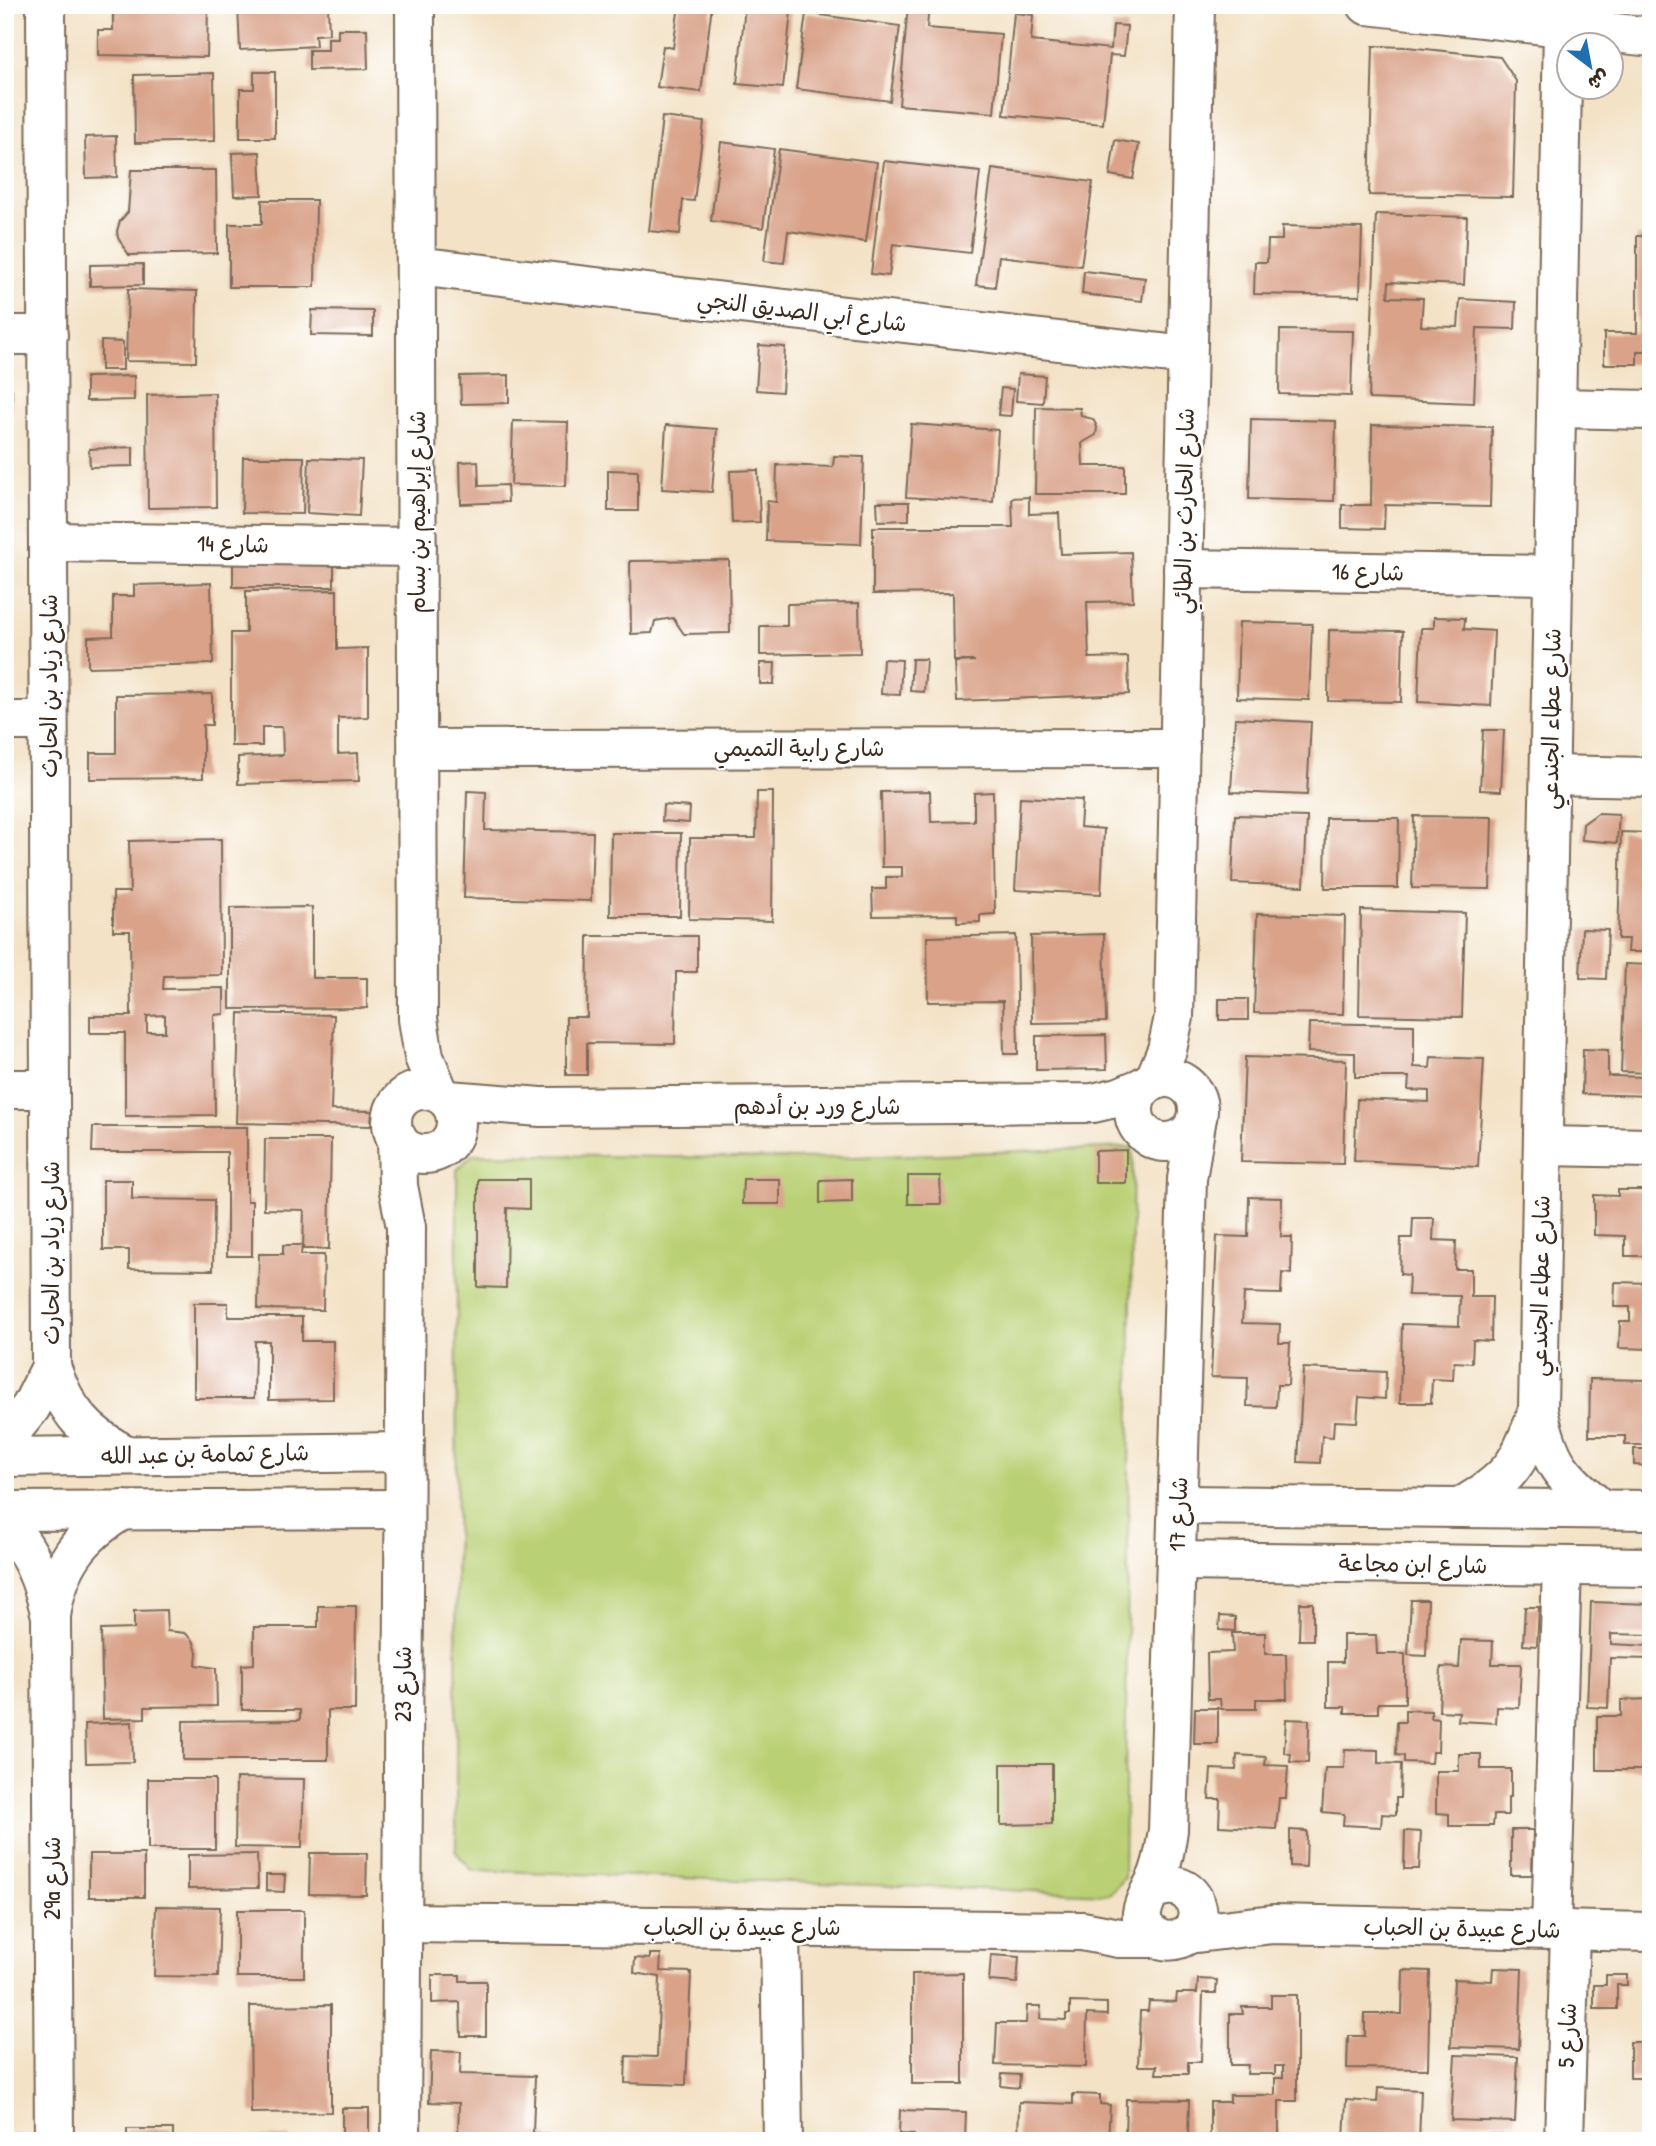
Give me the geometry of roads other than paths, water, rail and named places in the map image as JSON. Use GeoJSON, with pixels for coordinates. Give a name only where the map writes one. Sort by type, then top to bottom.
{"type":"FeatureCollection","features":[{"type":"Feature","properties":{"kind":"street","name":"شارع زياد بن الحارث"},"geometry":{"type":"LineString","coordinates":[[46,5],[51,1367],[65,1400],[86,1429],[105,1444],[126,1455]]}},
{"type":"Feature","properties":{"kind":"street","name":"شارع إبراهيم بن بسام"},"geometry":{"type":"LineString","coordinates":[[415,5],[418,1019],[437,1115]]}},
{"type":"Feature","properties":{"kind":"street","name":"شارع الحارث بن الطائي"},"geometry":{"type":"LineString","coordinates":[[1163,1107],[1174,1017],[1195,5]]}},
{"type":"Feature","properties":{"kind":"street"},"geometry":{"type":"LineString","coordinates":[[1367,5],[1651,37]]}},
{"type":"Feature","properties":{"kind":"street","name":"شارع عطاء الجندعي"},"geometry":{"type":"LineString","coordinates":[[1563,27],[1538,1410],[1543,1437],[1554,1462],[1571,1484],[1600,1508]]}},
{"type":"Feature","properties":{"kind":"street","name":"شارع أبي الصديق النجي"},"geometry":{"type":"LineString","coordinates":[[416,266],[1187,356]]}},
{"type":"Feature","properties":{"kind":"street"},"geometry":{"type":"LineString","coordinates":[[5,335],[48,335]]}},
{"type":"Feature","properties":{"kind":"street"},"geometry":{"type":"LineString","coordinates":[[1557,408],[1651,410]]}},
{"type":"Feature","properties":{"kind":"street","name":"شارع 14"},"geometry":{"type":"LineString","coordinates":[[49,542],[417,547]]}},
{"type":"Feature","properties":{"kind":"street","name":"شارع 16"},"geometry":{"type":"LineString","coordinates":[[1183,569],[1553,575]]}},
{"type":"Feature","properties":{"kind":"street"},"geometry":{"type":"LineString","coordinates":[[5,721],[48,721]]}},
{"type":"Feature","properties":{"kind":"street","name":"شارع رابية التميمي"},"geometry":{"type":"LineString","coordinates":[[418,749],[1180,748]]}},
{"type":"Feature","properties":{"kind":"street"},"geometry":{"type":"LineString","coordinates":[[1550,775],[1651,776]]}},
{"type":"Feature","properties":{"kind":"street"},"geometry":{"type":"LineString","coordinates":[[5,1089],[50,1089]]}},
{"type":"Feature","properties":{"kind":"street","name":"شارع ورد بن أدهم"},"geometry":{"type":"LineString","coordinates":[[437,1115],[510,1106],[1093,1104],[1119,1097],[1163,1107]]}},
{"type":"Feature","properties":{"kind":"street","name":"شارع 17"},"geometry":{"type":"LineString","coordinates":[[1147,1896],[1165,1852],[1168,1830],[1186,1199],[1175,1168],[1163,1107]]}},
{"type":"Feature","properties":{"kind":"street","name":"شارع 23"},"geometry":{"type":"LineString","coordinates":[[401,2141],[405,1227],[398,1186],[397,1139],[393,1117],[437,1115],[419,1187],[405,1227]]}},
{"type":"Feature","properties":{"kind":"street"},"geometry":{"type":"LineString","coordinates":[[1543,1146],[1651,1148]]}},
{"type":"Feature","properties":{"kind":"street","name":"شارع زياد بن الحارث"},"geometry":{"type":"LineString","coordinates":[[5,1439],[31,1408],[51,1367]]}},
{"type":"Feature","properties":{"kind":"street","name":"شارع عطاء الجندعي"},"geometry":{"type":"LineString","coordinates":[[1461,1507],[1488,1492],[1509,1473],[1524,1449],[1538,1410]]}},
{"type":"Feature","properties":{"kind":"street","name":"شارع ثمامة بن عبد الله"},"geometry":{"type":"LineString","coordinates":[[5,1457],[404,1452]]}},
{"type":"Feature","properties":{"kind":"street"},"geometry":{"type":"LineString","coordinates":[[1178,1505],[1651,1510]]}},
{"type":"Feature","properties":{"kind":"street"},"geometry":{"type":"LineString","coordinates":[[5,1511],[404,1509]]}},
{"type":"Feature","properties":{"kind":"street","name":"29a شارع"},"geometry":{"type":"LineString","coordinates":[[54,2141],[51,1616],[54,1594],[73,1554],[87,1536],[122,1510]]}},
{"type":"Feature","properties":{"kind":"street","name":"29a شارع"},"geometry":{"type":"LineString","coordinates":[[5,1523],[25,1548],[37,1570],[46,1592],[51,1616]]}},
{"type":"Feature","properties":{"kind":"street","name":"شارع ابن مجاعة"},"geometry":{"type":"LineString","coordinates":[[1176,1561],[1651,1567]]}},
{"type":"Feature","properties":{"kind":"street","name":"شارع 5"},"geometry":{"type":"LineString","coordinates":[[1562,1566],[1560,1929],[1564,2141]]}},
{"type":"Feature","properties":{"kind":"street","name":"شارع 17"},"geometry":{"type":"LineString","coordinates":[[1168,1830],[1176,1863],[1182,1916]]}},
{"type":"Feature","properties":{"kind":"street"},"geometry":{"type":"LineString","coordinates":[[1147,1896],[1158,1887],[1175,1885],[1182,1916]]}},
{"type":"Feature","properties":{"kind":"street","name":"شارع عبيدة بن الحباب"},"geometry":{"type":"LineString","coordinates":[[1082,1931],[1115,1920],[1147,1896]]}},
{"type":"Feature","properties":{"kind":"street","name":"شارع عبيدة بن الحباب"},"geometry":{"type":"LineString","coordinates":[[402,1923],[1082,1931],[1119,1938],[1182,1916],[1273,1924],[1651,1932]]}},
{"type":"Feature","properties":{"kind":"street"},"geometry":{"type":"LineString","coordinates":[[780,1927],[783,2141]]}}]}
